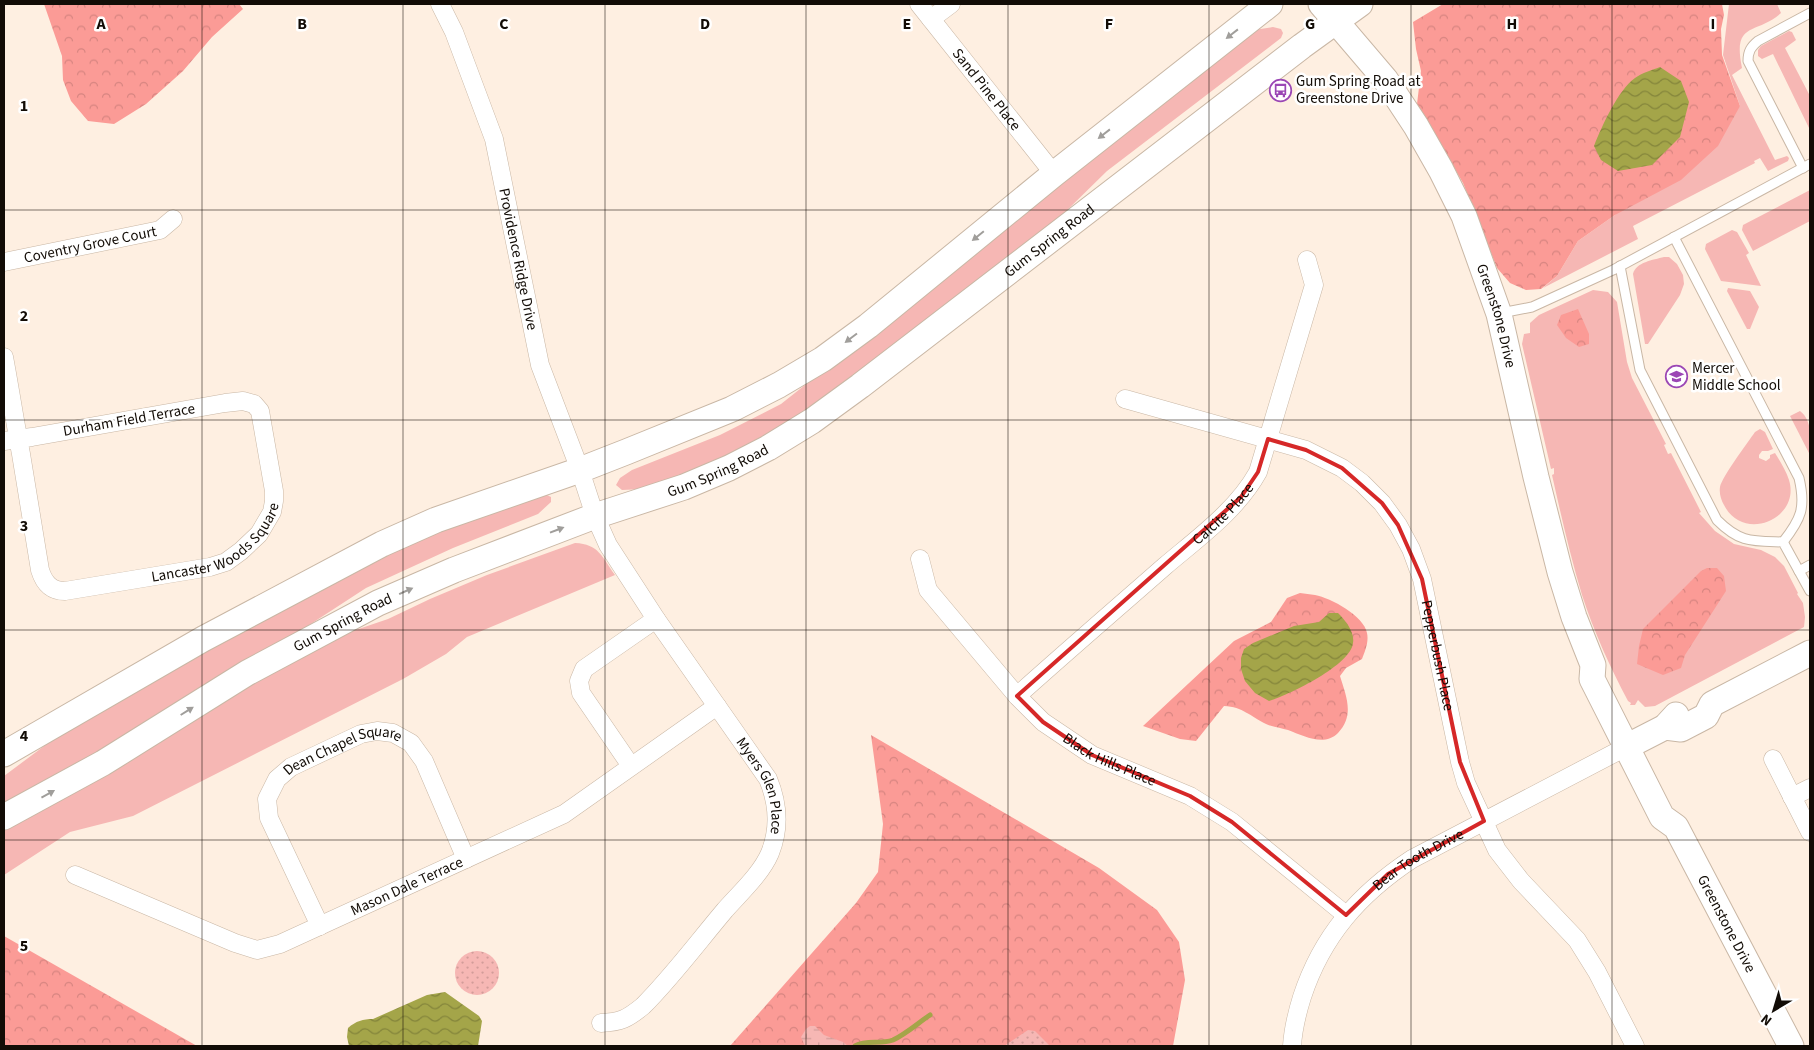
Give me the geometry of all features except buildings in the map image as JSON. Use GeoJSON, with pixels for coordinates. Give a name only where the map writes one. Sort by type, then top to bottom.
{"type":"FeatureCollection","features":[{"type":"Feature","properties":{"kind":"main road"},"geometry":{"type":"LineString","coordinates":[[4,754],[203,639],[382,544],[436,520],[580,470],[732,409],[779,385],[823,359],[868,326],[1054,174],[1270,4]]}},
{"type":"Feature","properties":{"kind":"main road","name":"Gum Spring Road"},"geometry":{"type":"LineString","coordinates":[[4,817],[103,763],[247,673],[378,603],[454,570],[595,516],[684,487],[729,468],[768,448],[812,421],[1302,46],[1328,13],[1360,4]]}},
{"type":"Feature","properties":{"kind":"main road","name":"Greenstone Drive"},"geometry":{"type":"LineString","coordinates":[[1328,13],[1385,78],[1416,126],[1464,216],[1500,314],[1558,563],[1574,617],[1593,665],[1592,679],[1676,810],[1676,827],[1791,1046]]}},
{"type":"Feature","properties":{"kind":"main road"},"geometry":{"type":"LineString","coordinates":[[1633,744],[1665,727],[1681,729],[1706,716],[1712,704],[1810,652]]}},
{"type":"Feature","properties":{"kind":"street","name":"Providence Ridge Drive"},"geometry":{"type":"LineString","coordinates":[[440,4],[454,32],[494,139],[540,365],[580,470],[595,516]]}},
{"type":"Feature","properties":{"kind":"street","name":"Sand Pine Place"},"geometry":{"type":"LineString","coordinates":[[919,4],[1054,174]]}},
{"type":"Feature","properties":{"kind":"street"},"geometry":{"type":"LineString","coordinates":[[931,19],[951,4]]}},
{"type":"Feature","properties":{"kind":"street","name":"Coventry Grove Court"},"geometry":{"type":"LineString","coordinates":[[4,262],[160,230],[173,219]]}},
{"type":"Feature","properties":{"kind":"street","name":"Calcite Place"},"geometry":{"type":"LineString","coordinates":[[1017,696],[1199,537],[1241,497],[1258,472],[1314,285],[1307,260]]}},
{"type":"Feature","properties":{"kind":"street"},"geometry":{"type":"LineString","coordinates":[[4,357],[11,440]]}},
{"type":"Feature","properties":{"kind":"street","name":"Pepperbush Place"},"geometry":{"type":"LineString","coordinates":[[1125,399],[1306,450],[1342,468],[1362,483],[1382,503],[1398,525],[1411,549],[1422,579],[1460,762],[1466,783],[1497,850],[1509,867],[1577,940],[1597,972],[1635,1046]]}},
{"type":"Feature","properties":{"kind":"street","name":"Durham Field Terrace"},"geometry":{"type":"LineString","coordinates":[[11,440],[239,400],[254,404]]}},
{"type":"Feature","properties":{"kind":"street","name":"Lancaster Woods Square"},"geometry":{"type":"LineString","coordinates":[[11,440],[40,570],[46,584],[65,592],[210,567],[226,562],[259,534],[272,512],[274,491],[262,416],[254,404]]}},
{"type":"Feature","properties":{"kind":"street","name":"Myers Glen Place"},"geometry":{"type":"LineString","coordinates":[[595,516],[608,545],[656,619],[768,779],[774,792],[777,809],[777,824],[769,854],[744,888],[643,1006],[627,1019],[616,1023],[601,1023]]}},
{"type":"Feature","properties":{"kind":"street","name":"Black Hills Place"},"geometry":{"type":"LineString","coordinates":[[920,559],[928,590],[1017,696],[1052,729],[1092,755],[1190,796],[1232,822],[1346,915]]}},
{"type":"Feature","properties":{"kind":"street"},"geometry":{"type":"LineString","coordinates":[[631,766],[581,693],[579,681],[584,669],[656,619]]}},
{"type":"Feature","properties":{"kind":"street","name":"Mason Dale Terrace"},"geometry":{"type":"LineString","coordinates":[[75,875],[235,943],[257,950],[280,944],[564,814],[717,706]]}},
{"type":"Feature","properties":{"kind":"street","name":"Dean Chapel Square"},"geometry":{"type":"LineString","coordinates":[[320,926],[269,818],[268,799],[277,779],[291,767],[361,734],[377,731],[393,733],[411,742],[424,761],[466,859]]}},
{"type":"Feature","properties":{"kind":"street","name":"Bear Tooth Drive"},"geometry":{"type":"LineString","coordinates":[[1292,1046],[1298,1011],[1308,981],[1321,953],[1346,915],[1388,874],[1412,859],[1633,744]]}},
{"type":"Feature","properties":{"kind":"street"},"geometry":{"type":"LineString","coordinates":[[1773,760],[1810,832]]}},
{"type":"Feature","properties":{"kind":"street"},"geometry":{"type":"LineString","coordinates":[[1792,797],[1810,788]]}},
{"type":"Feature","properties":{"kind":"lane"},"geometry":{"type":"LineString","coordinates":[[1500,314],[1532,307],[1620,266],[1807,166],[1748,61],[1748,54],[1752,46],[1758,41],[1810,14]]}},
{"type":"Feature","properties":{"kind":"lane"},"geometry":{"type":"LineString","coordinates":[[1674,237],[1799,478],[1803,494],[1802,506],[1794,527],[1783,542]]}},
{"type":"Feature","properties":{"kind":"lane"},"geometry":{"type":"LineString","coordinates":[[1620,266],[1640,370],[1717,520],[1737,537],[1748,540],[1783,542]]}},
{"type":"Feature","properties":{"kind":"lane"},"geometry":{"type":"LineString","coordinates":[[1783,542],[1810,591]]}},
{"type":"Feature","properties":{"kind":"lane"},"geometry":{"type":"LineString","coordinates":[[1799,571],[1810,565]]}},
{"type":"Feature","properties":{"kind":"highlighted area"},"geometry":{"type":"Polygon","coordinates":[[[1268,439],[1306,450],[1342,468],[1382,503],[1398,525],[1422,579],[1460,762],[1484,821],[1388,874],[1346,915],[1232,822],[1190,796],[1092,755],[1043,722],[1017,696],[1241,497],[1258,472],[1268,439]]]}},
{"type":"Feature","properties":{"kind":"green space"},"geometry":{"type":"Polygon","coordinates":[[[44,4],[239,4],[243,9],[212,37],[183,71],[146,104],[114,124],[88,121],[71,101],[63,80],[62,56],[44,4]]]}},
{"type":"Feature","properties":{"kind":"green space"},"geometry":{"type":"Polygon","coordinates":[[[1443,4],[1722,4],[1724,15],[1721,29],[1722,55],[1740,106],[1718,146],[1681,180],[1615,215],[1578,241],[1557,276],[1541,289],[1526,290],[1510,283],[1497,268],[1463,183],[1417,104],[1421,71],[1413,22],[1443,4]]]}},
{"type":"Feature","properties":{"kind":"green space"},"geometry":{"type":"Polygon","coordinates":[[[1729,4],[1777,4],[1781,13],[1744,35],[1740,42],[1742,68],[1732,75],[1775,160],[1787,156],[1789,158],[1788,161],[1768,171],[1760,158],[1754,161],[1755,163],[1633,226],[1638,239],[1543,288],[1557,276],[1578,241],[1615,215],[1740,106],[1723,55],[1729,4]]]}},
{"type":"Feature","properties":{"kind":"green space"},"geometry":{"type":"Polygon","coordinates":[[[1273,27],[1281,29],[1283,33],[1281,38],[1107,171],[1054,223],[813,406],[715,463],[643,489],[622,490],[616,485],[620,478],[632,470],[720,435],[781,404],[1254,30],[1273,27]]]}},
{"type":"Feature","properties":{"kind":"green space"},"geometry":{"type":"Polygon","coordinates":[[[1789,31],[1792,32],[1796,40],[1785,48],[1810,96],[1810,130],[1773,54],[1762,59],[1758,56],[1758,50],[1761,46],[1789,31]]]}},
{"type":"Feature","properties":{"kind":"green space"},"geometry":{"type":"Polygon","coordinates":[[[1810,190],[1810,221],[1753,251],[1742,230],[1743,225],[1810,190]]]}},
{"type":"Feature","properties":{"kind":"green space"},"geometry":{"type":"Polygon","coordinates":[[[1732,230],[1737,232],[1749,253],[1746,255],[1761,286],[1721,281],[1705,249],[1706,244],[1732,230]]]}},
{"type":"Feature","properties":{"kind":"green space"},"geometry":{"type":"Polygon","coordinates":[[[1669,257],[1677,264],[1683,275],[1684,284],[1680,295],[1648,344],[1645,344],[1633,274],[1641,264],[1669,257]]]}},
{"type":"Feature","properties":{"kind":"green space"},"geometry":{"type":"Polygon","coordinates":[[[1728,288],[1750,291],[1759,307],[1750,329],[1747,329],[1727,291],[1728,288]]]}},
{"type":"Feature","properties":{"kind":"green space"},"geometry":{"type":"Polygon","coordinates":[[[1593,290],[1608,292],[1617,302],[1627,362],[1632,378],[1666,444],[1664,445],[1668,454],[1671,453],[1701,512],[1699,513],[1715,531],[1734,544],[1761,550],[1775,557],[1784,566],[1803,603],[1804,627],[1655,706],[1645,707],[1638,700],[1635,705],[1630,705],[1631,703],[1628,701],[1603,649],[1587,609],[1566,535],[1552,475],[1554,474],[1554,468],[1551,469],[1522,344],[1524,334],[1530,333],[1530,323],[1539,315],[1593,290]]]}},
{"type":"Feature","properties":{"kind":"green space"},"geometry":{"type":"Polygon","coordinates":[[[1578,309],[1589,334],[1589,344],[1579,347],[1566,338],[1557,325],[1561,315],[1578,309]]]}},
{"type":"Feature","properties":{"kind":"green space"},"geometry":{"type":"Polygon","coordinates":[[[1800,411],[1809,425],[1810,455],[1790,416],[1800,411]]]}},
{"type":"Feature","properties":{"kind":"green space"},"geometry":{"type":"Polygon","coordinates":[[[1760,429],[1765,432],[1773,449],[1762,451],[1759,458],[1766,461],[1770,458],[1770,455],[1775,453],[1788,477],[1790,494],[1787,506],[1779,515],[1768,521],[1756,524],[1744,523],[1733,516],[1723,503],[1720,496],[1720,487],[1725,476],[1755,432],[1760,429]]]}},
{"type":"Feature","properties":{"kind":"green space"},"geometry":{"type":"Polygon","coordinates":[[[540,495],[551,497],[551,502],[538,514],[453,548],[366,588],[300,631],[133,732],[4,805],[4,776],[75,723],[340,575],[430,534],[540,495]]]}},
{"type":"Feature","properties":{"kind":"green space"},"geometry":{"type":"Polygon","coordinates":[[[575,543],[595,549],[615,575],[467,637],[446,654],[403,679],[133,816],[70,832],[4,875],[4,828],[224,698],[335,637],[388,619],[487,575],[575,543]]]}},
{"type":"Feature","properties":{"kind":"green space"},"geometry":{"type":"Polygon","coordinates":[[[1707,568],[1717,568],[1724,576],[1726,591],[1685,655],[1681,668],[1663,675],[1637,664],[1643,629],[1701,571],[1707,568]]]}},
{"type":"Feature","properties":{"kind":"green space"},"geometry":{"type":"Polygon","coordinates":[[[1300,593],[1322,597],[1338,604],[1360,620],[1367,633],[1367,643],[1362,659],[1346,668],[1340,676],[1348,705],[1348,712],[1343,726],[1338,733],[1327,739],[1314,739],[1269,725],[1241,710],[1224,706],[1196,741],[1180,739],[1143,726],[1234,641],[1271,622],[1287,598],[1300,593]]]}},
{"type":"Feature","properties":{"kind":"green space"},"geometry":{"type":"Polygon","coordinates":[[[871,735],[1099,868],[1157,910],[1179,942],[1185,980],[1173,1046],[730,1046],[856,903],[878,872],[883,824],[871,735]]]}},
{"type":"Feature","properties":{"kind":"green space"},"geometry":{"type":"Polygon","coordinates":[[[4,936],[197,1046],[4,1046],[4,936]]]}},
{"type":"Feature","properties":{"kind":"green space"},"geometry":{"type":"Polygon","coordinates":[[[477,951],[489,955],[495,961],[499,973],[495,985],[489,991],[477,995],[465,991],[459,985],[455,973],[459,961],[465,955],[477,951]]]}},
{"type":"Feature","properties":{"kind":"green space"},"geometry":{"type":"Polygon","coordinates":[[[810,1026],[815,1026],[824,1035],[843,1042],[848,1046],[805,1046],[801,1037],[810,1026]]]}},
{"type":"Feature","properties":{"kind":"green space"},"geometry":{"type":"Polygon","coordinates":[[[1028,1030],[1035,1031],[1050,1046],[1004,1046],[1028,1030]]]}},
{"type":"Feature","properties":{"kind":"water"},"geometry":{"type":"Polygon","coordinates":[[[1660,67],[1681,81],[1689,102],[1680,137],[1652,165],[1618,171],[1601,160],[1594,146],[1606,119],[1623,91],[1638,76],[1660,67]]]}},
{"type":"Feature","properties":{"kind":"water"},"geometry":{"type":"Polygon","coordinates":[[[1329,613],[1338,613],[1351,631],[1353,643],[1350,652],[1342,661],[1318,678],[1278,698],[1269,701],[1255,693],[1245,681],[1241,669],[1241,658],[1244,649],[1253,643],[1294,626],[1319,622],[1329,613]]]}},
{"type":"Feature","properties":{"kind":"water"},"geometry":{"type":"Polygon","coordinates":[[[445,992],[479,1016],[482,1021],[478,1046],[349,1046],[348,1028],[354,1024],[363,1020],[373,1019],[427,995],[445,992]]]}},
{"type":"Feature","properties":{"kind":"waterway"},"geometry":{"type":"LineString","coordinates":[[855,1046],[864,1043],[893,1040],[930,1015]]}},
{"type":"Feature","properties":{"kind":"place","name":"Gum Spring Road at Greenstone Drive"},"geometry":{"type":"Point","coordinates":[1280,90]}},
{"type":"Feature","properties":{"kind":"place","name":"Mercer Middle School"},"geometry":{"type":"Point","coordinates":[1676,377]}}]}
